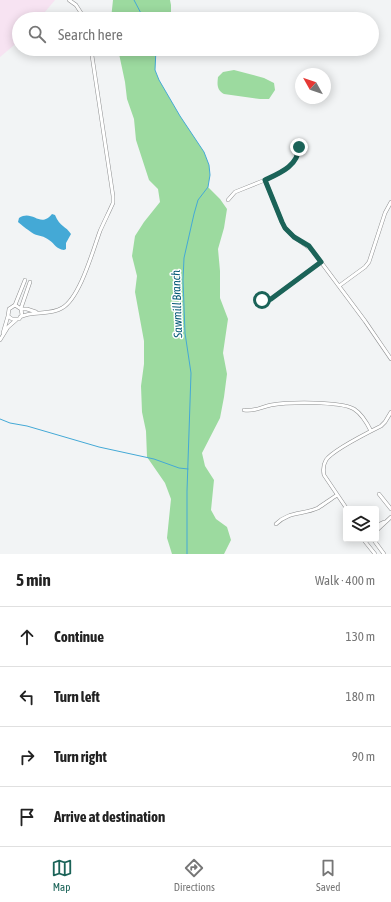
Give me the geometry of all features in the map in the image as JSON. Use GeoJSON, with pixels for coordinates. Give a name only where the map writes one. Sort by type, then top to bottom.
{"type":"FeatureCollection","features":[{"type":"Feature","properties":{"kind":"street"},"geometry":{"type":"LineString","coordinates":[[69,0],[76,5],[80,12]]}},
{"type":"Feature","properties":{"kind":"street"},"geometry":{"type":"LineString","coordinates":[[1,339],[14,320],[26,314],[49,313],[63,308],[74,297],[113,203],[92,56]]}},
{"type":"Feature","properties":{"kind":"street"},"geometry":{"type":"LineString","coordinates":[[228,200],[235,192],[282,172],[298,155],[299,147]]}},
{"type":"Feature","properties":{"kind":"street"},"geometry":{"type":"LineString","coordinates":[[265,180],[285,228],[294,237],[309,246],[365,320],[391,359]]}},
{"type":"Feature","properties":{"kind":"street"},"geometry":{"type":"LineString","coordinates":[[339,286],[369,262],[384,214],[391,202]]}},
{"type":"Feature","properties":{"kind":"street"},"geometry":{"type":"LineString","coordinates":[[262,300],[267,301],[271,299],[321,262]]}},
{"type":"Feature","properties":{"kind":"street"},"geometry":{"type":"LineString","coordinates":[[1,339],[9,309],[15,305],[26,280]]}},
{"type":"Feature","properties":{"kind":"street"},"geometry":{"type":"LineString","coordinates":[[19,318],[22,315],[21,309],[30,282]]}},
{"type":"Feature","properties":{"kind":"street"},"geometry":{"type":"LineString","coordinates":[[15,305],[21,309],[27,309],[40,313]]}},
{"type":"Feature","properties":{"kind":"street"},"geometry":{"type":"LineString","coordinates":[[8,316],[12,319],[19,318]]}},
{"type":"Feature","properties":{"kind":"street"},"geometry":{"type":"LineString","coordinates":[[244,410],[252,411],[272,405],[339,404],[348,406],[355,410],[365,421],[371,431]]}},
{"type":"Feature","properties":{"kind":"street"},"geometry":{"type":"LineString","coordinates":[[346,506],[324,475],[323,469],[326,460],[334,452],[385,422],[391,412]]}},
{"type":"Feature","properties":{"kind":"street"},"geometry":{"type":"LineString","coordinates":[[379,494],[391,509]]}},
{"type":"Feature","properties":{"kind":"street"},"geometry":{"type":"LineString","coordinates":[[276,524],[287,516],[318,508],[337,495]]}},
{"type":"Feature","properties":{"kind":"street"},"geometry":{"type":"LineString","coordinates":[[379,524],[391,517]]}},
{"type":"Feature","properties":{"kind":"street"},"geometry":{"type":"LineString","coordinates":[[379,528],[384,522]]}},
{"type":"Feature","properties":{"kind":"street"},"geometry":{"type":"LineString","coordinates":[[367,542],[375,554]]}},
{"type":"Feature","properties":{"kind":"street"},"geometry":{"type":"LineString","coordinates":[[375,542],[384,554]]}},
{"type":"Feature","properties":{"kind":"shaded area"},"geometry":{"type":"Polygon","coordinates":[[[0,0],[55,0],[45,12],[12,12],[12,47],[0,57],[0,0]]]}},
{"type":"Feature","properties":{"kind":"green space"},"geometry":{"type":"Polygon","coordinates":[[[113,0],[170,0],[171,5],[171,12],[112,12],[113,0]]]}},
{"type":"Feature","properties":{"kind":"green space"},"geometry":{"type":"Polygon","coordinates":[[[119,56],[156,56],[155,70],[159,80],[180,116],[204,152],[209,165],[210,175],[208,187],[220,199],[227,209],[224,228],[218,249],[220,298],[228,319],[223,353],[227,374],[220,418],[202,453],[205,466],[214,480],[211,510],[216,519],[227,527],[231,540],[224,554],[172,554],[167,538],[171,499],[165,483],[147,457],[141,386],[144,364],[144,341],[135,292],[137,276],[132,256],[135,236],[160,202],[158,189],[149,180],[136,140],[134,119],[127,99],[119,56]]]}},
{"type":"Feature","properties":{"kind":"green space"},"geometry":{"type":"Polygon","coordinates":[[[234,70],[264,78],[274,83],[275,90],[269,99],[224,94],[218,87],[218,77],[223,72],[234,70]]]}},
{"type":"Feature","properties":{"kind":"water"},"geometry":{"type":"Polygon","coordinates":[[[52,214],[55,215],[59,222],[71,234],[66,243],[66,249],[64,250],[57,247],[45,238],[34,234],[18,222],[19,218],[24,216],[44,220],[52,214]]]}},
{"type":"Feature","properties":{"kind":"waterway","name":"Sawmill Branch"},"geometry":{"type":"LineString","coordinates":[[134,0],[140,12]]}},
{"type":"Feature","properties":{"kind":"waterway","name":"Sawmill Branch"},"geometry":{"type":"LineString","coordinates":[[156,56],[155,70],[159,80],[180,116],[204,152],[209,165],[210,175],[208,187],[198,200],[184,258],[183,280],[185,333],[191,373],[187,491],[187,554]]}},
{"type":"Feature","properties":{"kind":"waterway"},"geometry":{"type":"LineString","coordinates":[[0,419],[99,447],[154,459],[179,468],[188,469]]}},
{"type":"Feature","properties":{"kind":"route"},"geometry":{"type":"LineString","coordinates":[[262,300],[267,301],[271,299],[321,262],[309,246],[294,237],[285,228],[265,180],[282,172],[290,165],[298,155],[299,147]]}}]}
